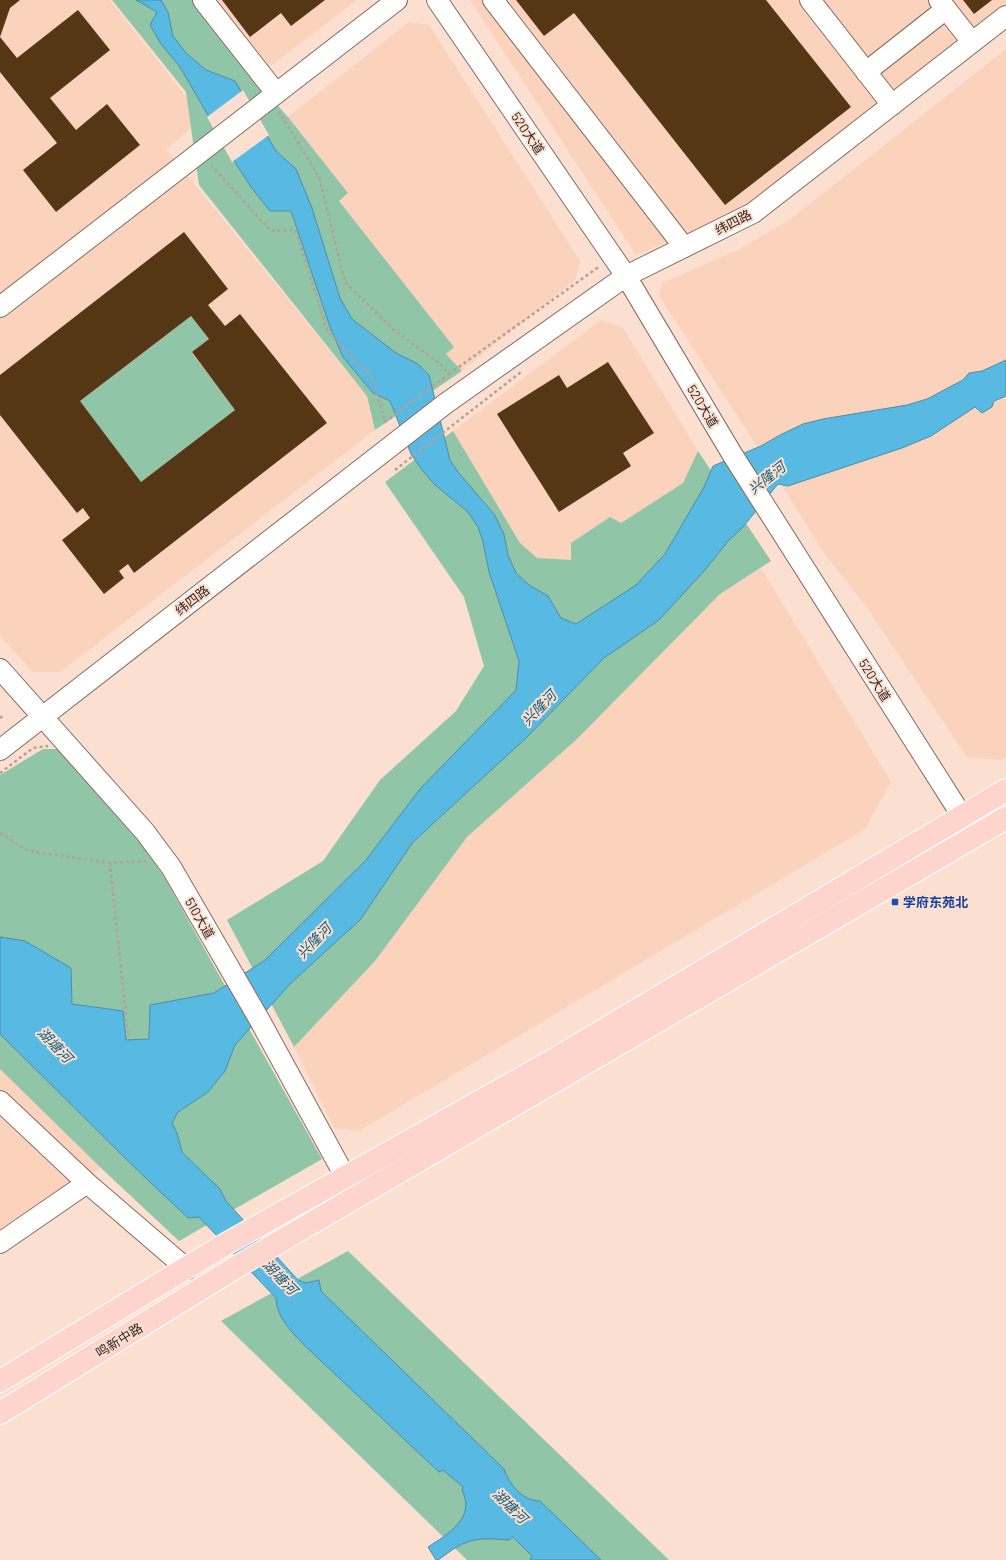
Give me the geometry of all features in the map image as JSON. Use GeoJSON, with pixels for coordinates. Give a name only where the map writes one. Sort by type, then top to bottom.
{"type":"FeatureCollection","features":[{"type":"Feature","properties":{"kind":"main road","name":"鸣新中路"},"geometry":{"type":"LineString","coordinates":[[0,1381],[253,1229],[548,1063],[1006,790]]}},
{"type":"Feature","properties":{"kind":"main road","name":"鸣新中路"},"geometry":{"type":"LineString","coordinates":[[0,1413],[238,1266],[1006,818]]}},
{"type":"Feature","properties":{"kind":"street"},"geometry":{"type":"LineString","coordinates":[[203,0],[278,103]]}},
{"type":"Feature","properties":{"kind":"street"},"geometry":{"type":"LineString","coordinates":[[0,307],[261,106],[278,103],[397,0]]}},
{"type":"Feature","properties":{"kind":"street","name":"520大道"},"geometry":{"type":"LineString","coordinates":[[437,0],[626,276],[732,454],[962,816]]}},
{"type":"Feature","properties":{"kind":"street"},"geometry":{"type":"LineString","coordinates":[[493,0],[684,247]]}},
{"type":"Feature","properties":{"kind":"street"},"geometry":{"type":"LineString","coordinates":[[810,0],[892,105]]}},
{"type":"Feature","properties":{"kind":"street"},"geometry":{"type":"LineString","coordinates":[[866,72],[942,4],[972,42]]}},
{"type":"Feature","properties":{"kind":"street","name":"纬四路"},"geometry":{"type":"LineString","coordinates":[[0,750],[445,404],[626,276],[753,213],[1006,16]]}},
{"type":"Feature","properties":{"kind":"street","name":"510大道"},"geometry":{"type":"LineString","coordinates":[[0,669],[145,832],[171,868],[259,1020],[356,1198]]}},
{"type":"Feature","properties":{"kind":"street"},"geometry":{"type":"LineString","coordinates":[[0,1101],[87,1183],[186,1268]]}},
{"type":"Feature","properties":{"kind":"street"},"geometry":{"type":"LineString","coordinates":[[0,1243],[87,1183]]}},
{"type":"Feature","properties":{"kind":"path"},"geometry":{"type":"LineString","coordinates":[[278,103],[319,177],[345,282],[394,330],[439,363],[449,374]]}},
{"type":"Feature","properties":{"kind":"path"},"geometry":{"type":"LineString","coordinates":[[211,165],[271,231],[295,230],[328,332],[372,377],[385,422],[449,374],[600,266]]}},
{"type":"Feature","properties":{"kind":"path"},"geometry":{"type":"LineString","coordinates":[[395,470],[460,420]]}},
{"type":"Feature","properties":{"kind":"path"},"geometry":{"type":"LineString","coordinates":[[0,718],[4,715]]}},
{"type":"Feature","properties":{"kind":"path"},"geometry":{"type":"LineString","coordinates":[[0,773],[33,748],[50,746]]}},
{"type":"Feature","properties":{"kind":"path"},"geometry":{"type":"LineString","coordinates":[[0,833],[28,851],[110,863],[153,861]]}},
{"type":"Feature","properties":{"kind":"path"},"geometry":{"type":"LineString","coordinates":[[110,863],[128,1036]]}},
{"type":"Feature","properties":{"kind":"shaded area"},"geometry":{"type":"Polygon","coordinates":[[[0,0],[110,0],[203,118],[166,149],[367,396],[375,430],[60,672],[33,672],[0,636],[0,0]]]}},
{"type":"Feature","properties":{"kind":"shaded area"},"geometry":{"type":"Polygon","coordinates":[[[196,0],[357,0],[256,77],[196,0]]]}},
{"type":"Feature","properties":{"kind":"shaded area"},"geometry":{"type":"Polygon","coordinates":[[[470,0],[1006,0],[1006,4],[760,197],[714,223],[636,255],[470,0]]]}},
{"type":"Feature","properties":{"kind":"shaded area"},"geometry":{"type":"Polygon","coordinates":[[[409,22],[429,25],[580,261],[576,279],[462,371],[446,354],[454,347],[339,201],[348,193],[288,117],[409,22]]]}},
{"type":"Feature","properties":{"kind":"shaded area"},"geometry":{"type":"Polygon","coordinates":[[[1006,49],[1006,757],[1001,760],[967,757],[868,609],[825,554],[659,296],[662,283],[740,249],[792,218],[1006,49]]]}},
{"type":"Feature","properties":{"kind":"shaded area"},"geometry":{"type":"Polygon","coordinates":[[[601,320],[623,328],[698,451],[683,483],[621,523],[571,561],[537,558],[520,543],[453,431],[601,320]]]}},
{"type":"Feature","properties":{"kind":"shaded area"},"geometry":{"type":"Polygon","coordinates":[[[761,568],[891,782],[865,829],[359,1131],[334,1128],[294,1047],[375,961],[467,837],[577,739],[720,594],[761,568]]]}},
{"type":"Feature","properties":{"kind":"shaded area"},"geometry":{"type":"Polygon","coordinates":[[[0,1069],[101,1168],[0,1233],[0,1069]]]}},
{"type":"Feature","properties":{"kind":"green space"},"geometry":{"type":"Polygon","coordinates":[[[112,0],[195,0],[257,82],[288,117],[348,193],[339,201],[454,347],[446,354],[462,371],[375,430],[367,396],[199,185],[186,92],[112,0]]]}},
{"type":"Feature","properties":{"kind":"green space"},"geometry":{"type":"Polygon","coordinates":[[[191,316],[209,339],[192,353],[235,410],[141,482],[80,401],[191,316]]]}},
{"type":"Feature","properties":{"kind":"green space"},"geometry":{"type":"Polygon","coordinates":[[[453,431],[520,543],[537,558],[571,560],[571,543],[610,517],[621,523],[683,483],[698,451],[771,561],[720,594],[577,739],[467,837],[375,961],[294,1047],[227,920],[323,861],[380,780],[456,711],[484,666],[464,597],[385,482],[453,431]]]}},
{"type":"Feature","properties":{"kind":"green space"},"geometry":{"type":"Polygon","coordinates":[[[43,749],[57,749],[139,841],[163,875],[322,1159],[179,1241],[101,1168],[0,1069],[0,775],[43,749]]]}},
{"type":"Feature","properties":{"kind":"green space"},"geometry":{"type":"Polygon","coordinates":[[[348,1251],[669,1560],[467,1560],[221,1321],[348,1251]]]}},
{"type":"Feature","properties":{"kind":"water"},"geometry":{"type":"Polygon","coordinates":[[[136,0],[161,0],[168,12],[173,36],[186,53],[206,70],[235,81],[276,151],[296,169],[312,208],[340,298],[352,319],[396,353],[418,364],[429,375],[450,460],[458,472],[494,514],[504,534],[508,555],[516,573],[529,585],[548,596],[561,618],[576,624],[636,585],[665,554],[704,487],[713,466],[761,446],[803,424],[823,419],[907,405],[927,399],[963,380],[969,373],[982,371],[1006,360],[1006,396],[994,401],[992,407],[982,413],[975,407],[931,436],[902,448],[788,486],[778,484],[743,527],[728,541],[705,570],[659,620],[604,658],[526,738],[413,842],[360,920],[291,983],[235,1045],[225,1071],[208,1092],[178,1112],[172,1123],[177,1133],[182,1152],[220,1189],[226,1201],[298,1280],[306,1283],[319,1280],[321,1291],[504,1469],[509,1481],[517,1491],[527,1498],[540,1501],[601,1560],[530,1560],[532,1556],[513,1537],[509,1540],[487,1539],[470,1541],[458,1546],[436,1560],[428,1547],[451,1531],[463,1517],[465,1500],[462,1490],[463,1487],[443,1470],[439,1472],[304,1345],[282,1318],[276,1298],[199,1217],[188,1218],[129,1162],[0,1034],[0,937],[25,941],[71,968],[72,1004],[123,1011],[126,1040],[149,1039],[150,1005],[214,993],[265,960],[366,860],[420,789],[516,690],[519,661],[489,572],[483,542],[478,527],[467,511],[435,485],[422,470],[411,454],[390,401],[373,393],[343,357],[330,327],[291,211],[270,211],[251,187],[180,67],[161,44],[150,25],[157,12],[136,0]]]}},
{"type":"Feature","properties":{"kind":"pier"},"geometry":{"type":"Polygon","coordinates":[[[243,90],[269,135],[232,162],[207,117],[243,90]]]}},
{"type":"Feature","properties":{"kind":"building"},"geometry":{"type":"Polygon","coordinates":[[[0,0],[20,0],[10,8],[0,37],[0,0]]]}},
{"type":"Feature","properties":{"kind":"building"},"geometry":{"type":"Polygon","coordinates":[[[222,0],[325,0],[291,26],[281,13],[250,37],[222,0]]]}},
{"type":"Feature","properties":{"kind":"building"},"geometry":{"type":"Polygon","coordinates":[[[516,0],[766,0],[851,107],[725,205],[574,13],[544,36],[516,0]]]}},
{"type":"Feature","properties":{"kind":"building"},"geometry":{"type":"Polygon","coordinates":[[[963,0],[992,0],[974,14],[963,0]]]}},
{"type":"Feature","properties":{"kind":"building"},"geometry":{"type":"Polygon","coordinates":[[[78,10],[110,50],[50,98],[76,130],[107,104],[140,145],[56,212],[23,170],[57,143],[0,72],[0,37],[17,58],[78,10]]]}},
{"type":"Feature","properties":{"kind":"building"},"geometry":{"type":"Polygon","coordinates":[[[184,232],[228,289],[208,305],[225,326],[240,314],[327,423],[134,573],[128,564],[119,571],[124,578],[104,594],[62,540],[90,518],[83,508],[77,513],[0,415],[0,375],[184,232]],[[191,316],[80,401],[141,482],[235,410],[192,352],[209,339],[191,316]]]}},
{"type":"Feature","properties":{"kind":"building"},"geometry":{"type":"Polygon","coordinates":[[[608,362],[654,433],[623,453],[631,466],[559,512],[497,414],[559,375],[567,388],[608,362]]]}},
{"type":"Feature","properties":{"kind":"place","name":"学府东苑北"},"geometry":{"type":"Point","coordinates":[895,902]}},
{"type":"Feature","properties":{"kind":"water label","name":"兴隆河"},"geometry":{"type":"Point","coordinates":[767,478]}},
{"type":"Feature","properties":{"kind":"water label","name":"兴隆河"},"geometry":{"type":"Point","coordinates":[539,708]}},
{"type":"Feature","properties":{"kind":"water label","name":"兴隆河"},"geometry":{"type":"Point","coordinates":[314,941]}},
{"type":"Feature","properties":{"kind":"water label","name":"湖塘河"},"geometry":{"type":"Point","coordinates":[55,1045]}},
{"type":"Feature","properties":{"kind":"water label","name":"湖塘河"},"geometry":{"type":"Point","coordinates":[280,1277]}},
{"type":"Feature","properties":{"kind":"water label","name":"湖塘河"},"geometry":{"type":"Point","coordinates":[510,1506]}}]}
